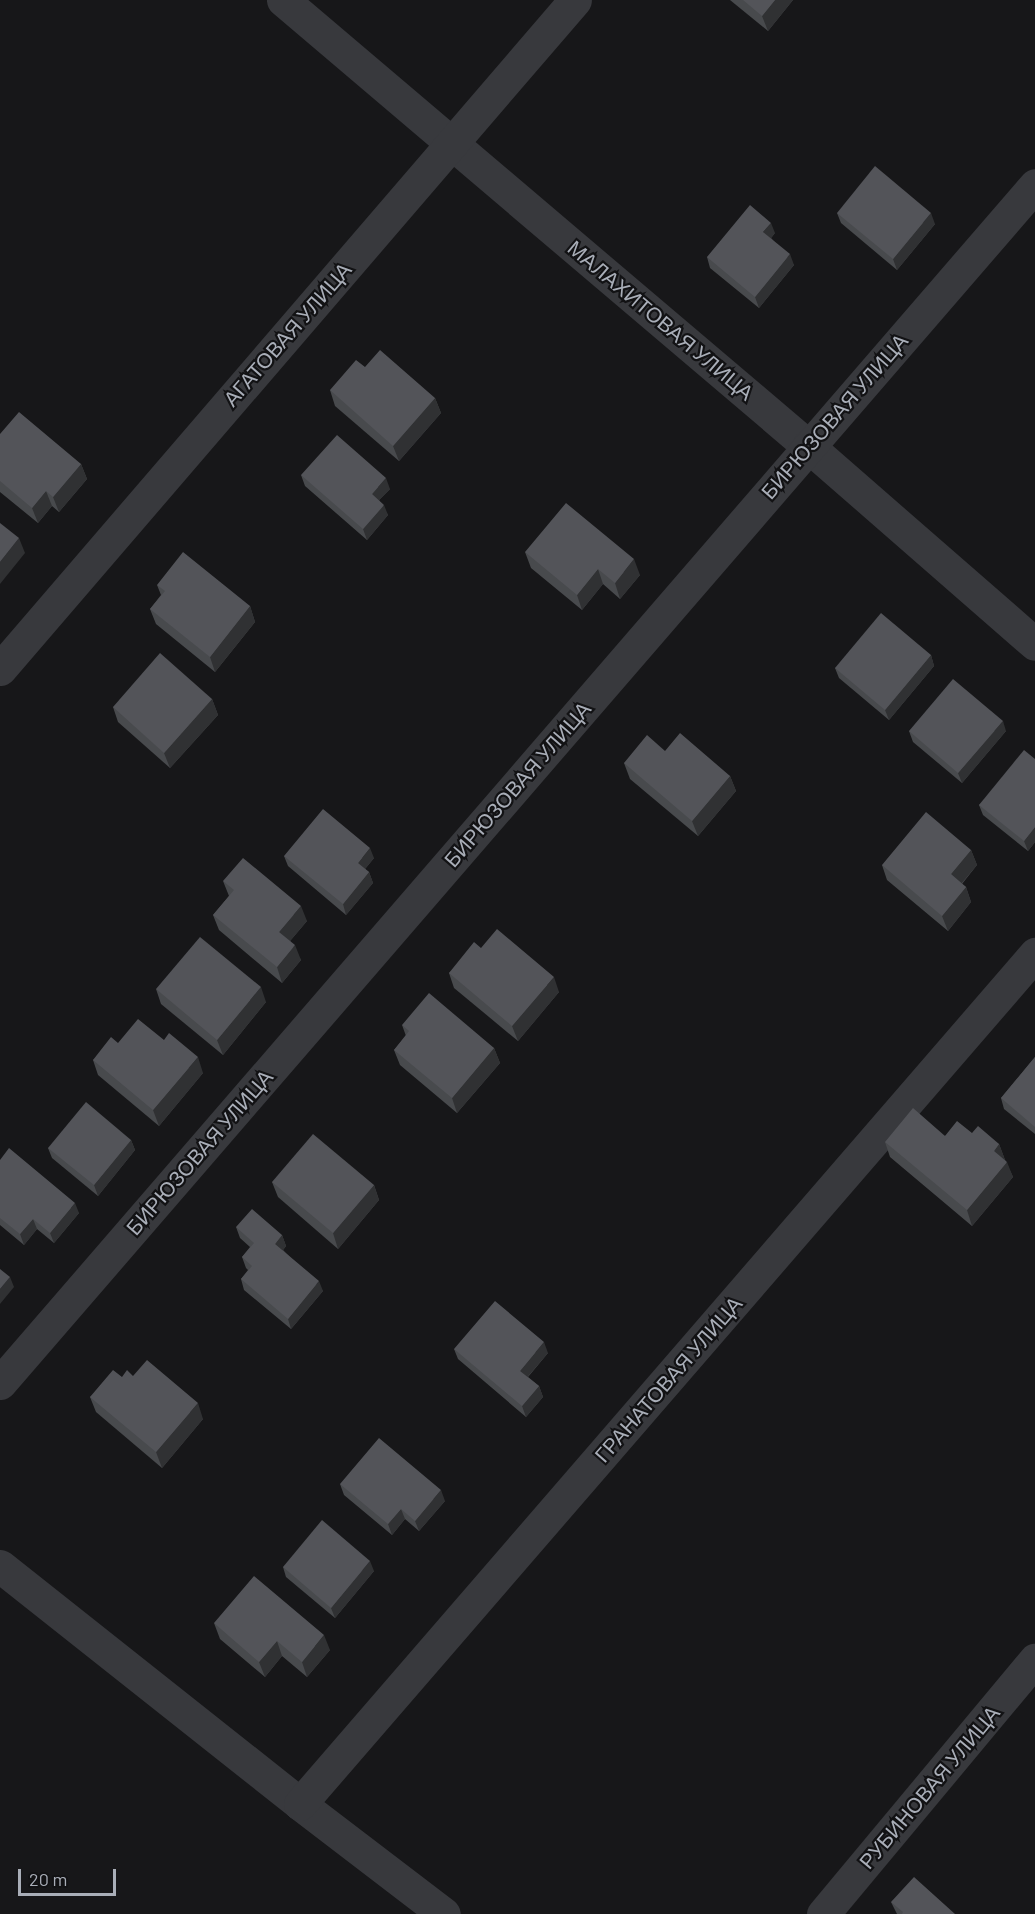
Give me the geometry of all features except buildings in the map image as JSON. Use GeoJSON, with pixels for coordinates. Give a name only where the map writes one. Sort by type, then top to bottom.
{"type":"FeatureCollection","features":[{"type":"Feature","properties":{"kind":"street","name":"МАЛАХИТОВАЯ УЛИЦА"},"geometry":{"type":"LineString","coordinates":[[283,0],[808,446],[1035,644]]}},
{"type":"Feature","properties":{"kind":"street","name":"АГАТОВАЯ УЛИЦА"},"geometry":{"type":"LineString","coordinates":[[0,669],[575,0]]}},
{"type":"Feature","properties":{"kind":"street","name":"БИРЮЗОВАЯ УЛИЦА"},"geometry":{"type":"LineString","coordinates":[[0,1383],[1035,185]]}},
{"type":"Feature","properties":{"kind":"street","name":"ГРАНАТОВАЯ УЛИЦА"},"geometry":{"type":"LineString","coordinates":[[300,1804],[1035,954]]}},
{"type":"Feature","properties":{"kind":"street"},"geometry":{"type":"LineString","coordinates":[[0,1566],[300,1804],[444,1914]]}},
{"type":"Feature","properties":{"kind":"street","name":"РУБИНОВАЯ УЛИЦА"},"geometry":{"type":"LineString","coordinates":[[823,1914],[1035,1660]]}}]}
